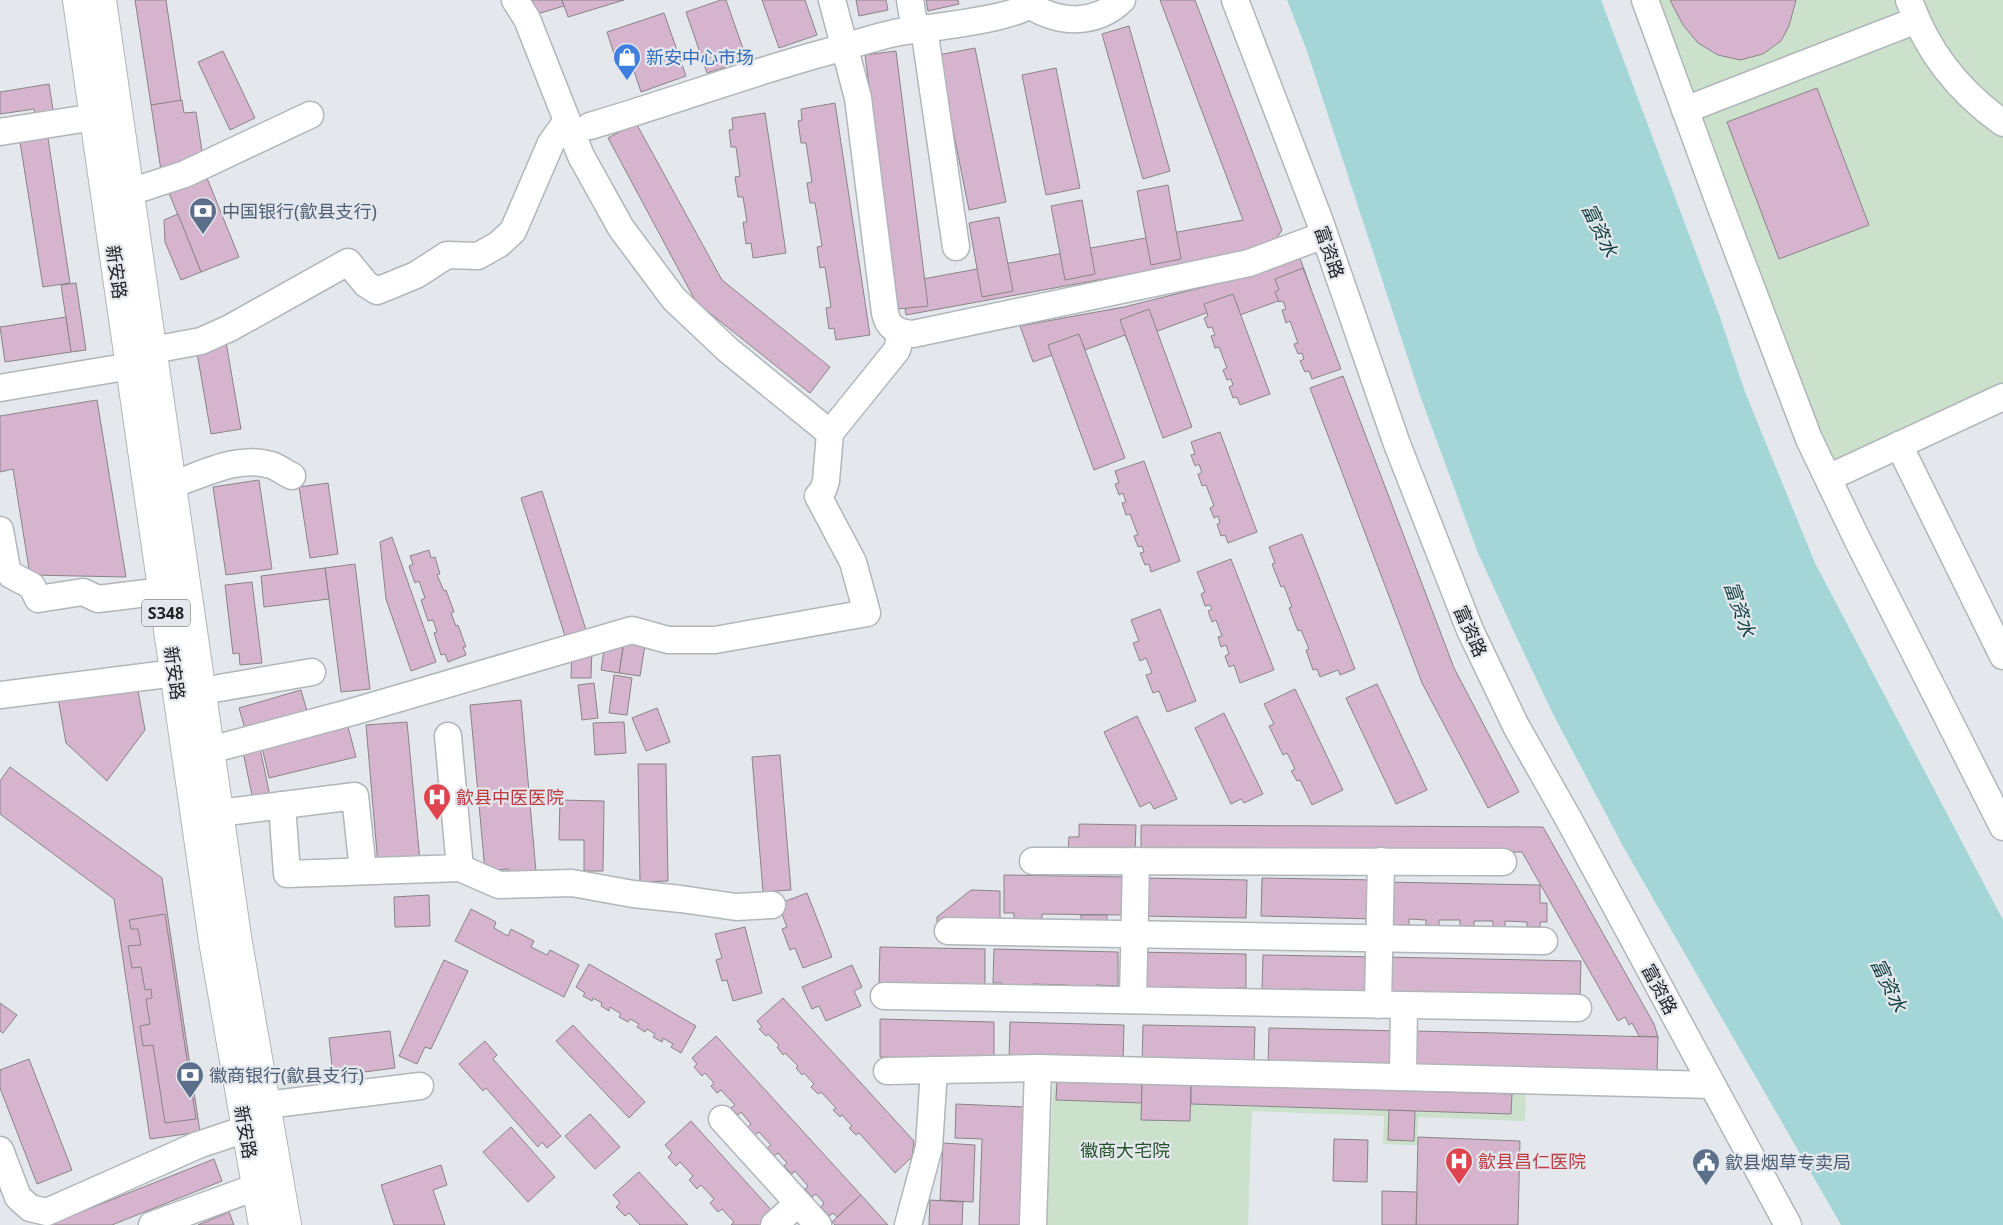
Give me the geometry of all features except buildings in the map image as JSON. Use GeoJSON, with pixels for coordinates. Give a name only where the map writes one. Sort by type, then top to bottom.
{"type":"FeatureCollection","features":[{"type":"Feature","properties":{"kind":"main road","name":"新安路"},"geometry":{"type":"LineString","coordinates":[[77,0],[213,941],[263,1225]]}},
{"type":"Feature","properties":{"kind":"main road","name":"新安路"},"geometry":{"type":"LineString","coordinates":[[102,0],[237,937],[287,1225]]}},
{"type":"Feature","properties":{"kind":"street"},"geometry":{"type":"LineString","coordinates":[[515,0],[527,19],[579,124],[581,156],[621,228],[674,299],[728,350],[830,433]]}},
{"type":"Feature","properties":{"kind":"street"},"geometry":{"type":"LineString","coordinates":[[832,0],[858,98],[884,313],[886,320],[895,331],[913,334],[1249,263],[1324,235]]}},
{"type":"Feature","properties":{"kind":"street"},"geometry":{"type":"LineString","coordinates":[[910,0],[920,29],[956,247]]}},
{"type":"Feature","properties":{"kind":"street"},"geometry":{"type":"LineString","coordinates":[[153,350],[202,341],[230,328],[348,262],[366,284],[378,291],[416,275],[447,255],[478,256],[492,248],[513,231],[546,151],[551,143],[579,124],[657,107],[781,64],[897,33],[1000,17],[1033,3],[1053,17],[1079,20],[1104,13],[1122,0]]}},
{"type":"Feature","properties":{"kind":"street","name":"富资路"},"geometry":{"type":"LineString","coordinates":[[1236,0],[1324,235],[1397,444],[1450,584],[1473,638],[1516,726],[1568,818],[1788,1225]]}},
{"type":"Feature","properties":{"kind":"street"},"geometry":{"type":"LineString","coordinates":[[1645,0],[1809,438],[2003,827]]}},
{"type":"Feature","properties":{"kind":"street"},"geometry":{"type":"LineString","coordinates":[[1685,110],[1913,10],[1931,48],[1946,70],[1982,108],[2003,123]]}},
{"type":"Feature","properties":{"kind":"street"},"geometry":{"type":"LineString","coordinates":[[130,192],[185,174],[310,115]]}},
{"type":"Feature","properties":{"kind":"street"},"geometry":{"type":"LineString","coordinates":[[0,132],[95,117]]}},
{"type":"Feature","properties":{"kind":"street"},"geometry":{"type":"LineString","coordinates":[[210,750],[362,709],[632,630],[668,640],[715,640],[867,613],[854,562],[818,496],[824,490],[826,481],[830,433],[896,350],[901,333]]}},
{"type":"Feature","properties":{"kind":"street"},"geometry":{"type":"LineString","coordinates":[[0,388],[131,366]]}},
{"type":"Feature","properties":{"kind":"street"},"geometry":{"type":"LineString","coordinates":[[1828,478],[2003,397]]}},
{"type":"Feature","properties":{"kind":"street"},"geometry":{"type":"LineString","coordinates":[[1899,446],[2003,656]]}},
{"type":"Feature","properties":{"kind":"street"},"geometry":{"type":"LineString","coordinates":[[172,485],[236,462],[252,462],[272,466],[292,476]]}},
{"type":"Feature","properties":{"kind":"street"},"geometry":{"type":"LineString","coordinates":[[0,530],[7,568],[11,575],[32,586],[38,599],[84,592],[98,599],[163,591]]}},
{"type":"Feature","properties":{"kind":"street"},"geometry":{"type":"LineString","coordinates":[[202,691],[312,672]]}},
{"type":"Feature","properties":{"kind":"street"},"geometry":{"type":"LineString","coordinates":[[0,695],[175,673]]}},
{"type":"Feature","properties":{"kind":"street"},"geometry":{"type":"LineString","coordinates":[[448,736],[460,868]]}},
{"type":"Feature","properties":{"kind":"street"},"geometry":{"type":"LineString","coordinates":[[219,813],[355,796],[364,871]]}},
{"type":"Feature","properties":{"kind":"street"},"geometry":{"type":"LineString","coordinates":[[282,805],[287,874],[460,868],[499,885],[572,883],[633,894],[736,907],[772,905]]}},
{"type":"Feature","properties":{"kind":"street"},"geometry":{"type":"LineString","coordinates":[[1033,861],[1503,862]]}},
{"type":"Feature","properties":{"kind":"street"},"geometry":{"type":"LineString","coordinates":[[1133,1000],[1136,861]]}},
{"type":"Feature","properties":{"kind":"street"},"geometry":{"type":"LineString","coordinates":[[1378,1005],[1381,861]]}},
{"type":"Feature","properties":{"kind":"street"},"geometry":{"type":"LineString","coordinates":[[948,931],[1544,941]]}},
{"type":"Feature","properties":{"kind":"street"},"geometry":{"type":"LineString","coordinates":[[884,996],[1578,1008]]}},
{"type":"Feature","properties":{"kind":"street"},"geometry":{"type":"LineString","coordinates":[[1403,1076],[1404,1005]]}},
{"type":"Feature","properties":{"kind":"street"},"geometry":{"type":"LineString","coordinates":[[887,1072],[1038,1068],[1712,1084]]}},
{"type":"Feature","properties":{"kind":"street"},"geometry":{"type":"LineString","coordinates":[[1033,1225],[1038,1068]]}},
{"type":"Feature","properties":{"kind":"street"},"geometry":{"type":"LineString","coordinates":[[908,1225],[929,1148],[934,1070]]}},
{"type":"Feature","properties":{"kind":"street"},"geometry":{"type":"LineString","coordinates":[[266,1105],[420,1086]]}},
{"type":"Feature","properties":{"kind":"street"},"geometry":{"type":"LineString","coordinates":[[722,1119],[818,1225]]}},
{"type":"Feature","properties":{"kind":"street"},"geometry":{"type":"LineString","coordinates":[[0,1150],[18,1197],[30,1208],[47,1212],[198,1145],[246,1129]]}},
{"type":"Feature","properties":{"kind":"street"},"geometry":{"type":"LineString","coordinates":[[152,1225],[256,1187]]}},
{"type":"Feature","properties":{"kind":"street"},"geometry":{"type":"LineString","coordinates":[[774,1225],[798,1203]]}},
{"type":"Feature","properties":{"kind":"green space"},"geometry":{"type":"Polygon","coordinates":[[[1658,0],[2003,0],[2003,387],[1839,465],[1827,460],[1658,0]]]}},
{"type":"Feature","properties":{"kind":"green space","name":"徽商大宅院"},"geometry":{"type":"Polygon","coordinates":[[[1054,1073],[1526,1090],[1525,1121],[1418,1117],[1417,1145],[1383,1144],[1384,1116],[1252,1111],[1248,1225],[1046,1225],[1054,1073]]]}},
{"type":"Feature","properties":{"kind":"water","name":"富资水"},"geometry":{"type":"Polygon","coordinates":[[[1287,0],[1601,0],[1720,317],[1745,392],[1815,563],[2003,920],[2003,1225],[1841,1225],[1624,848],[1553,714],[1478,553],[1420,395],[1307,51],[1287,0]]]}},
{"type":"Feature","properties":{"kind":"place","name":"新安中心市场"},"geometry":{"type":"Point","coordinates":[627,81]}},
{"type":"Feature","properties":{"kind":"place","name":"中国银行(歙县支行)"},"geometry":{"type":"Point","coordinates":[203,235]}},
{"type":"Feature","properties":{"kind":"place","name":"歙县中医医院"},"geometry":{"type":"Point","coordinates":[437,821]}},
{"type":"Feature","properties":{"kind":"place","name":"徽商银行(歙县支行)"},"geometry":{"type":"Point","coordinates":[190,1099]}},
{"type":"Feature","properties":{"kind":"place","name":"歙县昌仁医院"},"geometry":{"type":"Point","coordinates":[1459,1185]}},
{"type":"Feature","properties":{"kind":"place","name":"歙县烟草专卖局"},"geometry":{"type":"Point","coordinates":[1706,1186]}}]}
